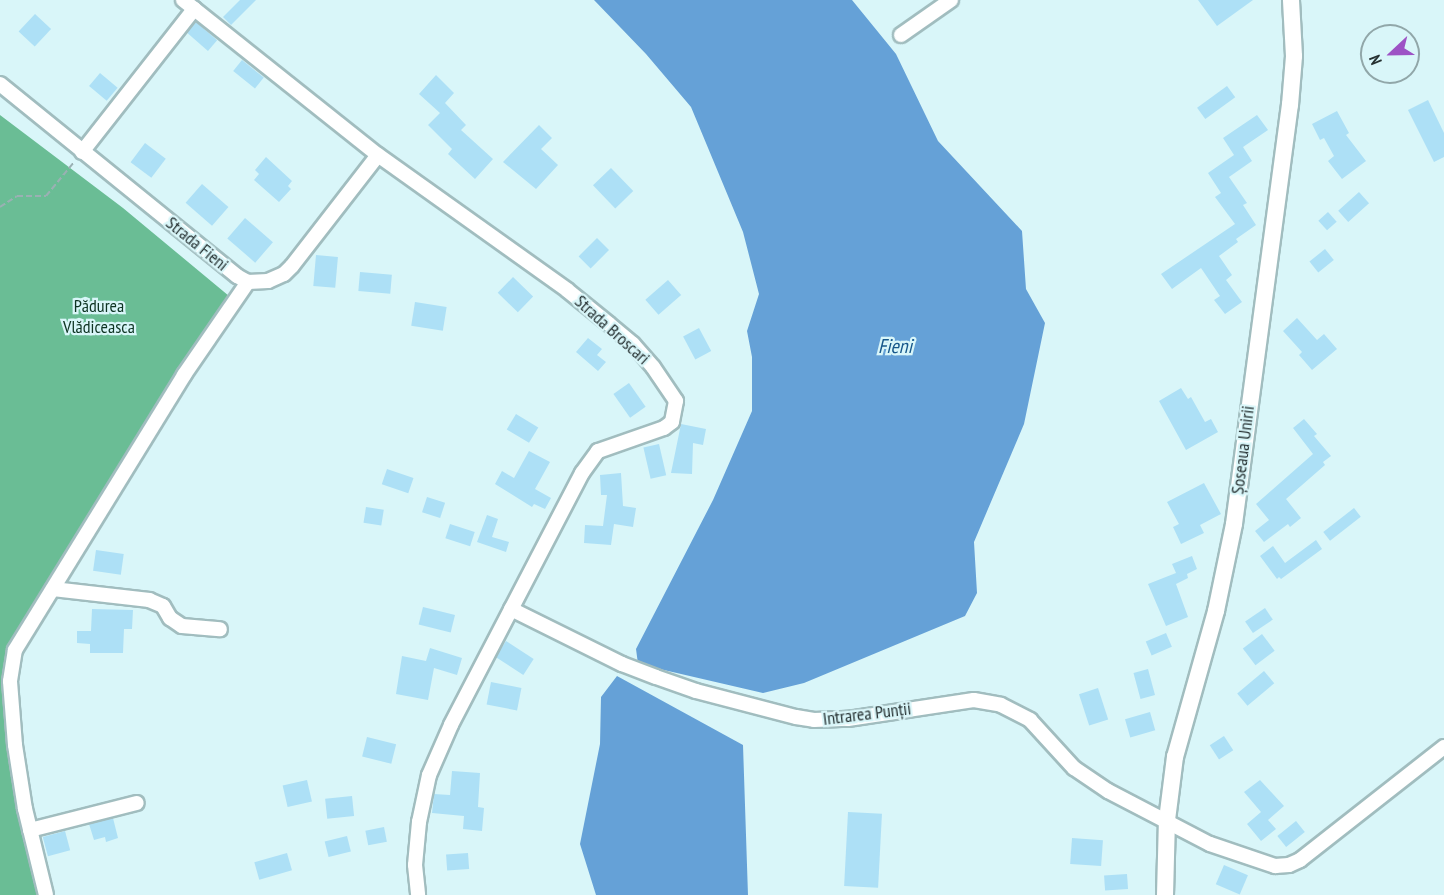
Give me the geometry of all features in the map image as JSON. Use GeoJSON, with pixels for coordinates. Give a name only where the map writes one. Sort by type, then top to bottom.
{"type":"FeatureCollection","features":[{"type":"Feature","properties":{"kind":"main road","name":"Șoseaua Unirii"},"geometry":{"type":"LineString","coordinates":[[1165,895],[1167,820],[1175,757],[1216,612],[1234,524],[1290,105],[1294,56],[1291,0]]}},
{"type":"Feature","properties":{"kind":"street"},"geometry":{"type":"LineString","coordinates":[[900,35],[951,0]]}},
{"type":"Feature","properties":{"kind":"street"},"geometry":{"type":"LineString","coordinates":[[82,152],[188,4]]}},
{"type":"Feature","properties":{"kind":"street","name":"Strada Broscari"},"geometry":{"type":"LineString","coordinates":[[188,4],[378,155],[567,290],[617,331],[653,367],[676,401],[672,422],[664,428],[612,445],[598,452],[589,461],[511,609],[429,775],[418,833],[415,865],[418,895]]}},
{"type":"Feature","properties":{"kind":"street","name":"Strada Fieni"},"geometry":{"type":"LineString","coordinates":[[0,84],[237,276],[248,282],[268,281],[284,274],[378,155]]}},
{"type":"Feature","properties":{"kind":"street"},"geometry":{"type":"LineString","coordinates":[[46,895],[30,830],[15,745],[9,681],[20,639],[184,375],[248,282]]}},
{"type":"Feature","properties":{"kind":"street"},"geometry":{"type":"LineString","coordinates":[[53,589],[149,600],[163,606],[170,618],[182,626],[220,629]]}},
{"type":"Feature","properties":{"kind":"street","name":"Intrarea Punții"},"geometry":{"type":"LineString","coordinates":[[511,609],[613,660],[656,677],[696,691],[796,717],[814,720],[848,719],[974,700],[1001,705],[1030,720],[1074,768],[1093,782],[1210,844],[1275,866],[1289,865],[1329,838],[1444,747]]}},
{"type":"Feature","properties":{"kind":"street"},"geometry":{"type":"LineString","coordinates":[[30,830],[137,803]]}},
{"type":"Feature","properties":{"kind":"path"},"geometry":{"type":"LineString","coordinates":[[0,207],[16,196],[46,196],[82,152]]}},
{"type":"Feature","properties":{"kind":"green space","name":"Pădurea Vlădiceasca"},"geometry":{"type":"Polygon","coordinates":[[[0,115],[123,208],[229,296],[13,645],[5,690],[8,748],[28,845],[42,895],[0,895],[0,115]]]}},
{"type":"Feature","properties":{"kind":"water","name":"Fieni"},"geometry":{"type":"Polygon","coordinates":[[[594,0],[852,0],[896,54],[938,141],[1022,231],[1026,289],[1045,323],[1024,424],[974,542],[977,593],[965,616],[804,683],[763,693],[638,664],[636,649],[713,500],[752,411],[752,357],[747,331],[759,294],[743,232],[691,107],[646,54],[594,0]]]}},
{"type":"Feature","properties":{"kind":"water"},"geometry":{"type":"Polygon","coordinates":[[[617,676],[743,745],[748,895],[596,895],[580,844],[600,744],[601,697],[617,676]]]}},
{"type":"Feature","properties":{"kind":"building"},"geometry":{"type":"Polygon","coordinates":[[[240,0],[256,0],[231,25],[223,17],[240,0]]]}},
{"type":"Feature","properties":{"kind":"building"},"geometry":{"type":"Polygon","coordinates":[[[1198,0],[1253,0],[1217,26],[1198,0]]]}},
{"type":"Feature","properties":{"kind":"building"},"geometry":{"type":"Polygon","coordinates":[[[35,14],[51,29],[35,47],[19,32],[35,14]]]}},
{"type":"Feature","properties":{"kind":"building"},"geometry":{"type":"Polygon","coordinates":[[[196,22],[217,40],[208,51],[187,33],[196,22]]]}},
{"type":"Feature","properties":{"kind":"building"},"geometry":{"type":"Polygon","coordinates":[[[242,60],[264,78],[255,89],[233,71],[242,60]]]}},
{"type":"Feature","properties":{"kind":"building"},"geometry":{"type":"Polygon","coordinates":[[[100,73],[118,88],[107,101],[89,86],[100,73]]]}},
{"type":"Feature","properties":{"kind":"building"},"geometry":{"type":"Polygon","coordinates":[[[436,75],[454,93],[445,103],[466,125],[461,130],[493,159],[475,179],[448,154],[452,149],[428,125],[440,113],[419,94],[436,75]]]}},
{"type":"Feature","properties":{"kind":"building"},"geometry":{"type":"Polygon","coordinates":[[[1227,86],[1235,97],[1205,119],[1197,108],[1227,86]]]}},
{"type":"Feature","properties":{"kind":"building"},"geometry":{"type":"Polygon","coordinates":[[[1428,100],[1444,133],[1444,157],[1434,162],[1408,110],[1428,100]]]}},
{"type":"Feature","properties":{"kind":"building"},"geometry":{"type":"Polygon","coordinates":[[[1337,111],[1349,133],[1346,135],[1366,161],[1342,179],[1328,161],[1334,156],[1324,138],[1320,140],[1312,124],[1337,111]]]}},
{"type":"Feature","properties":{"kind":"building"},"geometry":{"type":"Polygon","coordinates":[[[1257,115],[1268,130],[1243,147],[1252,161],[1229,177],[1247,203],[1243,205],[1256,225],[1236,239],[1238,242],[1219,256],[1232,275],[1226,280],[1242,302],[1225,314],[1214,300],[1220,296],[1201,268],[1172,289],[1161,274],[1235,224],[1215,197],[1221,193],[1208,173],[1234,155],[1223,138],[1257,115]]]}},
{"type":"Feature","properties":{"kind":"building"},"geometry":{"type":"Polygon","coordinates":[[[539,125],[552,138],[541,149],[558,165],[536,189],[503,162],[539,125]]]}},
{"type":"Feature","properties":{"kind":"building"},"geometry":{"type":"Polygon","coordinates":[[[145,143],[166,159],[151,178],[131,162],[145,143]]]}},
{"type":"Feature","properties":{"kind":"building"},"geometry":{"type":"Polygon","coordinates":[[[266,157],[292,181],[288,186],[291,189],[279,202],[254,180],[259,174],[255,170],[266,157]]]}},
{"type":"Feature","properties":{"kind":"building"},"geometry":{"type":"Polygon","coordinates":[[[611,168],[633,191],[615,208],[593,185],[611,168]]]}},
{"type":"Feature","properties":{"kind":"building"},"geometry":{"type":"Polygon","coordinates":[[[202,184],[228,207],[212,226],[186,203],[202,184]]]}},
{"type":"Feature","properties":{"kind":"building"},"geometry":{"type":"Polygon","coordinates":[[[1359,192],[1369,203],[1348,222],[1338,211],[1359,192]]]}},
{"type":"Feature","properties":{"kind":"building"},"geometry":{"type":"Polygon","coordinates":[[[1328,212],[1337,222],[1327,230],[1318,221],[1328,212]]]}},
{"type":"Feature","properties":{"kind":"building"},"geometry":{"type":"Polygon","coordinates":[[[245,218],[273,242],[255,263],[227,238],[245,218]]]}},
{"type":"Feature","properties":{"kind":"building"},"geometry":{"type":"Polygon","coordinates":[[[597,238],[609,250],[591,268],[579,256],[597,238]]]}},
{"type":"Feature","properties":{"kind":"building"},"geometry":{"type":"Polygon","coordinates":[[[1325,249],[1334,260],[1318,272],[1309,262],[1325,249]]]}},
{"type":"Feature","properties":{"kind":"building"},"geometry":{"type":"Polygon","coordinates":[[[316,255],[338,257],[335,288],[313,286],[316,255]]]}},
{"type":"Feature","properties":{"kind":"building"},"geometry":{"type":"Polygon","coordinates":[[[360,272],[392,275],[390,294],[358,291],[360,272]]]}},
{"type":"Feature","properties":{"kind":"building"},"geometry":{"type":"Polygon","coordinates":[[[513,277],[533,296],[518,312],[498,293],[513,277]]]}},
{"type":"Feature","properties":{"kind":"building"},"geometry":{"type":"Polygon","coordinates":[[[668,280],[681,295],[658,315],[645,300],[668,280]]]}},
{"type":"Feature","properties":{"kind":"building"},"geometry":{"type":"Polygon","coordinates":[[[415,302],[447,307],[443,331],[411,326],[415,302]]]}},
{"type":"Feature","properties":{"kind":"building"},"geometry":{"type":"Polygon","coordinates":[[[1297,318],[1317,340],[1324,334],[1337,349],[1312,370],[1299,355],[1302,352],[1283,331],[1297,318]]]}},
{"type":"Feature","properties":{"kind":"building"},"geometry":{"type":"Polygon","coordinates":[[[699,328],[711,351],[695,359],[683,336],[699,328]]]}},
{"type":"Feature","properties":{"kind":"building"},"geometry":{"type":"Polygon","coordinates":[[[588,338],[602,349],[597,355],[606,362],[598,371],[576,352],[588,338]]]}},
{"type":"Feature","properties":{"kind":"building"},"geometry":{"type":"Polygon","coordinates":[[[629,383],[646,407],[630,418],[613,394],[629,383]]]}},
{"type":"Feature","properties":{"kind":"building"},"geometry":{"type":"Polygon","coordinates":[[[1181,388],[1188,399],[1191,397],[1205,422],[1211,419],[1218,432],[1186,450],[1159,401],[1181,388]]]}},
{"type":"Feature","properties":{"kind":"building"},"geometry":{"type":"Polygon","coordinates":[[[516,414],[538,427],[529,443],[507,429],[516,414]]]}},
{"type":"Feature","properties":{"kind":"building"},"geometry":{"type":"Polygon","coordinates":[[[1304,419],[1317,434],[1314,436],[1331,456],[1323,462],[1325,465],[1286,499],[1301,518],[1290,527],[1288,524],[1264,542],[1255,531],[1269,520],[1256,504],[1313,454],[1293,428],[1304,419]]]}},
{"type":"Feature","properties":{"kind":"building"},"geometry":{"type":"Polygon","coordinates":[[[681,424],[706,429],[703,445],[693,443],[692,474],[671,473],[681,424]]]}},
{"type":"Feature","properties":{"kind":"building"},"geometry":{"type":"Polygon","coordinates":[[[659,444],[666,475],[651,479],[643,448],[659,444]]]}},
{"type":"Feature","properties":{"kind":"building"},"geometry":{"type":"Polygon","coordinates":[[[529,451],[550,462],[535,489],[551,498],[545,509],[534,504],[532,507],[495,484],[502,471],[514,478],[529,451]]]}},
{"type":"Feature","properties":{"kind":"building"},"geometry":{"type":"Polygon","coordinates":[[[387,469],[413,478],[408,493],[382,484],[387,469]]]}},
{"type":"Feature","properties":{"kind":"building"},"geometry":{"type":"Polygon","coordinates":[[[621,473],[623,506],[636,508],[633,527],[614,524],[611,545],[584,543],[585,525],[603,526],[607,495],[601,495],[600,475],[621,473]]]}},
{"type":"Feature","properties":{"kind":"building"},"geometry":{"type":"Polygon","coordinates":[[[1204,483],[1221,514],[1200,525],[1204,533],[1181,544],[1173,527],[1179,524],[1167,502],[1204,483]]]}},
{"type":"Feature","properties":{"kind":"building"},"geometry":{"type":"Polygon","coordinates":[[[427,497],[445,503],[440,518],[422,512],[427,497]]]}},
{"type":"Feature","properties":{"kind":"building"},"geometry":{"type":"Polygon","coordinates":[[[366,507],[384,510],[381,526],[363,523],[366,507]]]}},
{"type":"Feature","properties":{"kind":"building"},"geometry":{"type":"Polygon","coordinates":[[[1354,508],[1361,517],[1330,541],[1323,532],[1354,508]]]}},
{"type":"Feature","properties":{"kind":"building"},"geometry":{"type":"Polygon","coordinates":[[[487,515],[498,519],[492,537],[509,542],[506,552],[477,542],[487,515]]]}},
{"type":"Feature","properties":{"kind":"building"},"geometry":{"type":"Polygon","coordinates":[[[450,524],[475,532],[470,546],[445,538],[450,524]]]}},
{"type":"Feature","properties":{"kind":"building"},"geometry":{"type":"Polygon","coordinates":[[[1316,540],[1322,549],[1281,579],[1279,577],[1277,579],[1260,556],[1273,546],[1285,563],[1316,540]]]}},
{"type":"Feature","properties":{"kind":"building"},"geometry":{"type":"Polygon","coordinates":[[[96,550],[124,554],[121,575],[93,571],[96,550]]]}},
{"type":"Feature","properties":{"kind":"building"},"geometry":{"type":"Polygon","coordinates":[[[1192,556],[1197,569],[1187,574],[1188,578],[1176,584],[1188,617],[1166,626],[1148,584],[1176,573],[1172,564],[1192,556]]]}},
{"type":"Feature","properties":{"kind":"building"},"geometry":{"type":"Polygon","coordinates":[[[423,607],[455,615],[451,632],[419,624],[423,607]]]}},
{"type":"Feature","properties":{"kind":"building"},"geometry":{"type":"Polygon","coordinates":[[[1265,608],[1273,620],[1253,633],[1245,621],[1265,608]]]}},
{"type":"Feature","properties":{"kind":"building"},"geometry":{"type":"Polygon","coordinates":[[[92,609],[133,610],[132,629],[124,629],[123,653],[90,653],[90,644],[77,643],[77,631],[91,631],[92,609]]]}},
{"type":"Feature","properties":{"kind":"building"},"geometry":{"type":"Polygon","coordinates":[[[1166,633],[1172,647],[1152,655],[1146,642],[1166,633]]]}},
{"type":"Feature","properties":{"kind":"building"},"geometry":{"type":"Polygon","coordinates":[[[1262,634],[1275,651],[1255,665],[1243,648],[1262,634]]]}},
{"type":"Feature","properties":{"kind":"building"},"geometry":{"type":"Polygon","coordinates":[[[506,641],[534,659],[523,675],[496,657],[506,641]]]}},
{"type":"Feature","properties":{"kind":"building"},"geometry":{"type":"Polygon","coordinates":[[[430,648],[462,658],[457,675],[434,668],[428,700],[396,694],[402,656],[426,661],[430,648]]]}},
{"type":"Feature","properties":{"kind":"building"},"geometry":{"type":"Polygon","coordinates":[[[1148,669],[1155,695],[1140,699],[1134,673],[1148,669]]]}},
{"type":"Feature","properties":{"kind":"building"},"geometry":{"type":"Polygon","coordinates":[[[1264,671],[1274,683],[1247,706],[1237,693],[1264,671]]]}},
{"type":"Feature","properties":{"kind":"building"},"geometry":{"type":"Polygon","coordinates":[[[491,682],[521,688],[517,710],[487,705],[491,682]]]}},
{"type":"Feature","properties":{"kind":"building"},"geometry":{"type":"Polygon","coordinates":[[[1098,688],[1108,719],[1089,726],[1079,694],[1098,688]]]}},
{"type":"Feature","properties":{"kind":"building"},"geometry":{"type":"Polygon","coordinates":[[[1150,712],[1155,730],[1130,737],[1125,719],[1150,712]]]}},
{"type":"Feature","properties":{"kind":"building"},"geometry":{"type":"Polygon","coordinates":[[[1224,736],[1233,750],[1219,760],[1210,745],[1224,736]]]}},
{"type":"Feature","properties":{"kind":"building"},"geometry":{"type":"Polygon","coordinates":[[[367,737],[396,744],[391,764],[362,756],[367,737]]]}},
{"type":"Feature","properties":{"kind":"building"},"geometry":{"type":"Polygon","coordinates":[[[452,771],[480,773],[478,807],[484,808],[482,831],[463,829],[464,816],[432,813],[434,794],[450,795],[452,771]]]}},
{"type":"Feature","properties":{"kind":"building"},"geometry":{"type":"Polygon","coordinates":[[[307,780],[312,801],[288,807],[283,786],[307,780]]]}},
{"type":"Feature","properties":{"kind":"building"},"geometry":{"type":"Polygon","coordinates":[[[1260,780],[1284,806],[1268,820],[1276,829],[1261,841],[1247,824],[1261,812],[1244,792],[1260,780]]]}},
{"type":"Feature","properties":{"kind":"building"},"geometry":{"type":"Polygon","coordinates":[[[352,796],[354,816],[327,819],[325,799],[352,796]]]}},
{"type":"Feature","properties":{"kind":"building"},"geometry":{"type":"Polygon","coordinates":[[[848,812],[882,814],[878,888],[844,886],[848,812]]]}},
{"type":"Feature","properties":{"kind":"building"},"geometry":{"type":"Polygon","coordinates":[[[113,818],[118,838],[106,842],[105,837],[94,840],[89,824],[113,818]]]}},
{"type":"Feature","properties":{"kind":"building"},"geometry":{"type":"Polygon","coordinates":[[[1296,821],[1305,832],[1286,847],[1277,836],[1296,821]]]}},
{"type":"Feature","properties":{"kind":"building"},"geometry":{"type":"Polygon","coordinates":[[[384,827],[387,842],[368,845],[365,831],[384,827]]]}},
{"type":"Feature","properties":{"kind":"building"},"geometry":{"type":"Polygon","coordinates":[[[65,831],[70,850],[48,856],[43,837],[65,831]]]}},
{"type":"Feature","properties":{"kind":"building"},"geometry":{"type":"Polygon","coordinates":[[[347,836],[351,852],[329,857],[325,842],[347,836]]]}},
{"type":"Feature","properties":{"kind":"building"},"geometry":{"type":"Polygon","coordinates":[[[1072,838],[1103,840],[1101,866],[1070,864],[1072,838]]]}},
{"type":"Feature","properties":{"kind":"building"},"geometry":{"type":"Polygon","coordinates":[[[287,853],[292,870],[259,880],[254,862],[287,853]]]}},
{"type":"Feature","properties":{"kind":"building"},"geometry":{"type":"Polygon","coordinates":[[[468,853],[469,869],[447,870],[446,855],[468,853]]]}},
{"type":"Feature","properties":{"kind":"building"},"geometry":{"type":"Polygon","coordinates":[[[1224,865],[1248,875],[1240,894],[1216,884],[1224,865]]]}},
{"type":"Feature","properties":{"kind":"building"},"geometry":{"type":"Polygon","coordinates":[[[1127,874],[1128,889],[1105,891],[1104,876],[1127,874]]]}}]}
